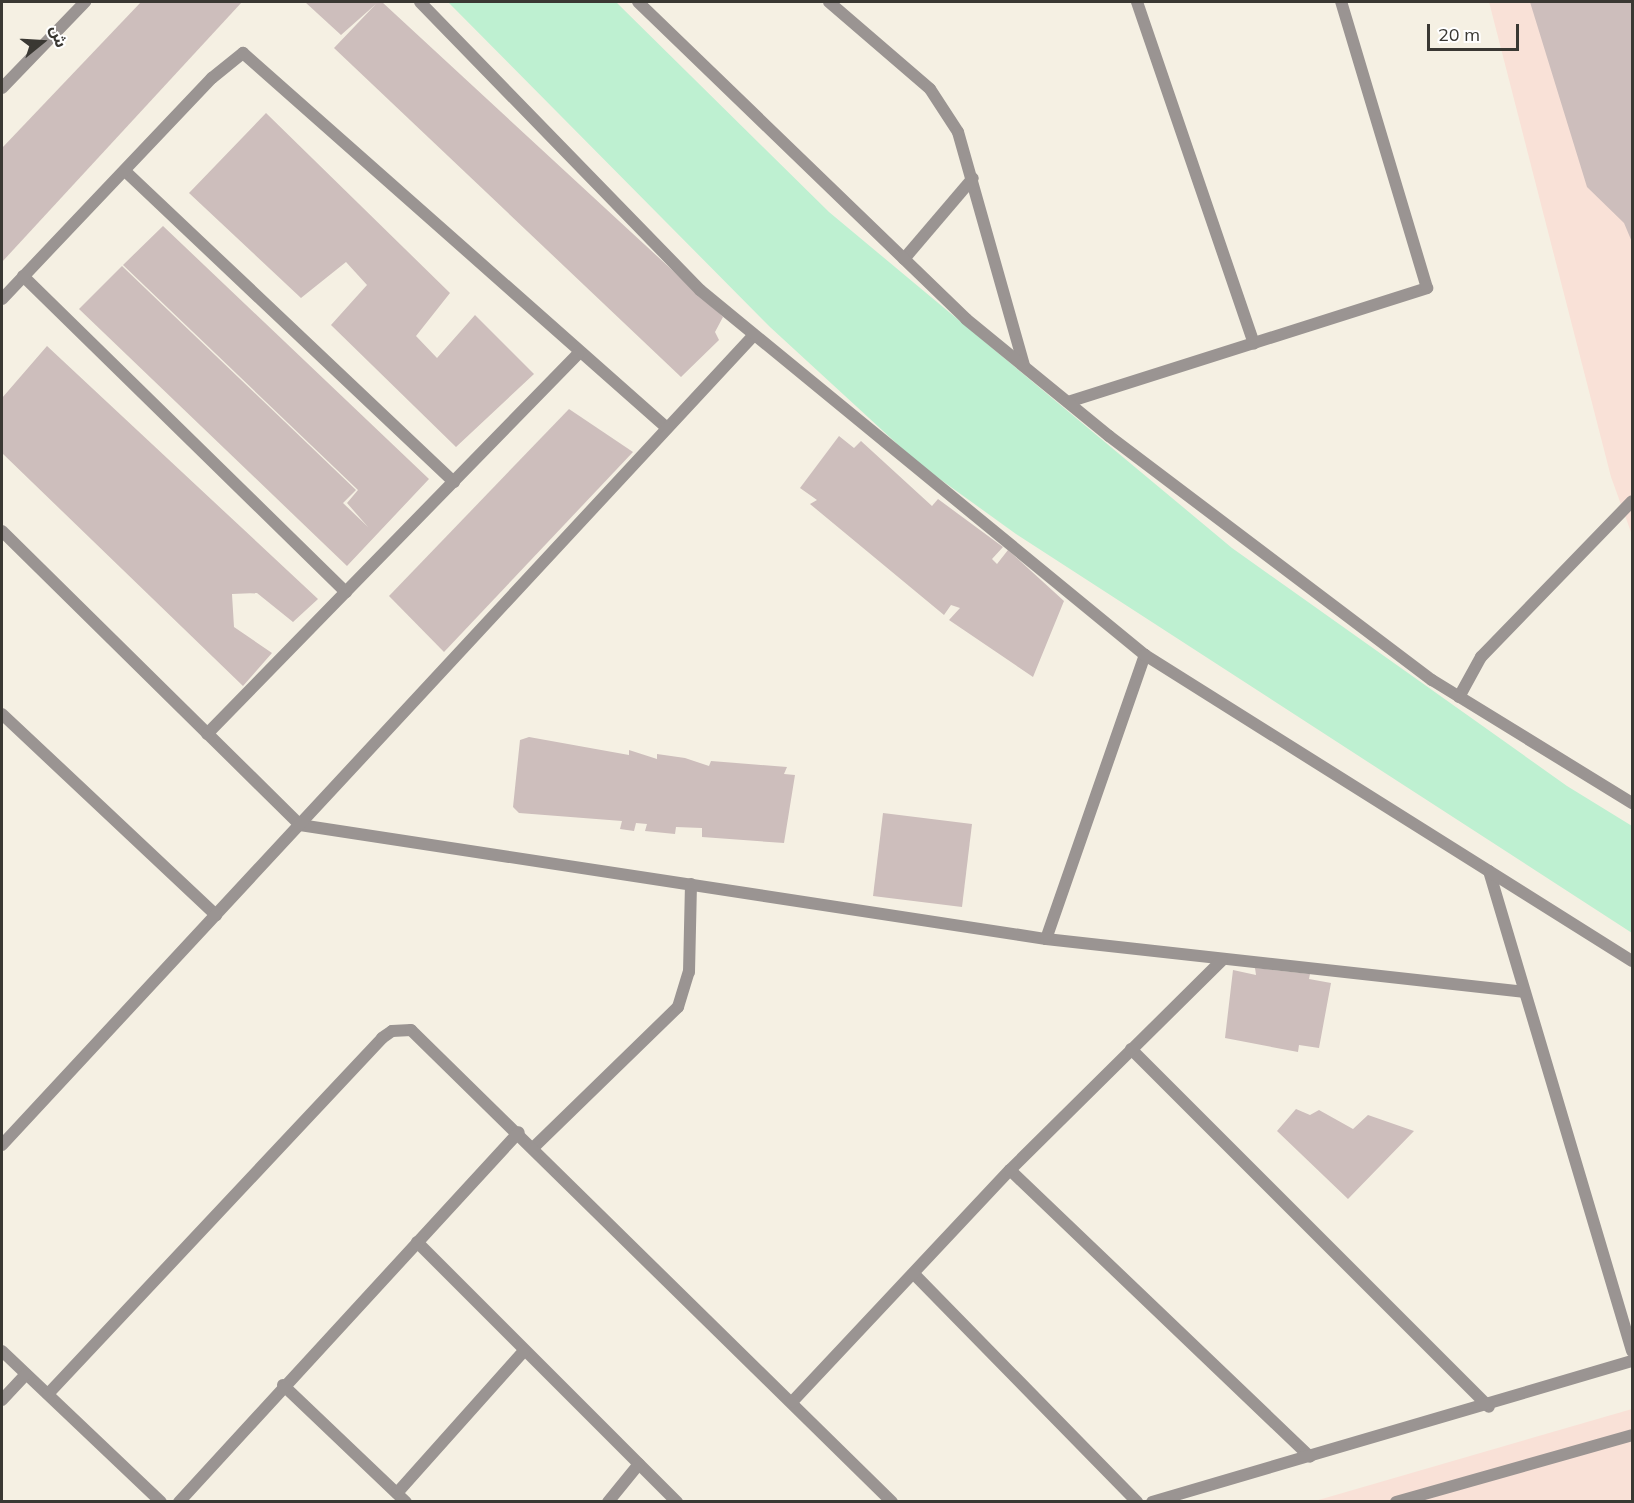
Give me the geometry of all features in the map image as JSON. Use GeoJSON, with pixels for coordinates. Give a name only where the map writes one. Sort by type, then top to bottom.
{"type":"FeatureCollection","features":[{"type":"Feature","properties":{"kind":"street"},"geometry":{"type":"LineString","coordinates":[[2,88],[85,2]]}},
{"type":"Feature","properties":{"kind":"street"},"geometry":{"type":"LineString","coordinates":[[420,2],[752,337],[1145,656],[1632,961]]}},
{"type":"Feature","properties":{"kind":"street"},"geometry":{"type":"LineString","coordinates":[[638,2],[904,259],[1068,402],[1459,697],[1632,803]]}},
{"type":"Feature","properties":{"kind":"street"},"geometry":{"type":"LineString","coordinates":[[830,2],[937,97],[958,132],[973,178],[1024,366]]}},
{"type":"Feature","properties":{"kind":"street"},"geometry":{"type":"LineString","coordinates":[[1137,2],[1254,343]]}},
{"type":"Feature","properties":{"kind":"street"},"geometry":{"type":"LineString","coordinates":[[1068,402],[1417,294],[1428,285],[1341,2]]}},
{"type":"Feature","properties":{"kind":"street"},"geometry":{"type":"LineString","coordinates":[[2,298],[243,53],[578,354],[667,428]]}},
{"type":"Feature","properties":{"kind":"street"},"geometry":{"type":"LineString","coordinates":[[125,171],[454,482]]}},
{"type":"Feature","properties":{"kind":"street"},"geometry":{"type":"LineString","coordinates":[[904,259],[973,178]]}},
{"type":"Feature","properties":{"kind":"street"},"geometry":{"type":"LineString","coordinates":[[23,276],[346,592]]}},
{"type":"Feature","properties":{"kind":"street"},"geometry":{"type":"LineString","coordinates":[[2,1145],[752,337]]}},
{"type":"Feature","properties":{"kind":"street"},"geometry":{"type":"LineString","coordinates":[[207,734],[578,354]]}},
{"type":"Feature","properties":{"kind":"street"},"geometry":{"type":"LineString","coordinates":[[1459,697],[1481,657],[1632,501]]}},
{"type":"Feature","properties":{"kind":"street"},"geometry":{"type":"LineString","coordinates":[[2,531],[300,825],[1046,939],[1522,992]]}},
{"type":"Feature","properties":{"kind":"street"},"geometry":{"type":"LineString","coordinates":[[1046,939],[1145,656]]}},
{"type":"Feature","properties":{"kind":"street"},"geometry":{"type":"LineString","coordinates":[[2,714],[216,915]]}},
{"type":"Feature","properties":{"kind":"street"},"geometry":{"type":"LineString","coordinates":[[1489,871],[1522,992],[1632,1351]]}},
{"type":"Feature","properties":{"kind":"street"},"geometry":{"type":"LineString","coordinates":[[534,1147],[678,1007],[689,972],[690,884]]}},
{"type":"Feature","properties":{"kind":"street"},"geometry":{"type":"LineString","coordinates":[[792,1402],[1010,1170],[1222,960]]}},
{"type":"Feature","properties":{"kind":"street"},"geometry":{"type":"LineString","coordinates":[[48,1394],[392,1031],[422,1035],[892,1502]]}},
{"type":"Feature","properties":{"kind":"street"},"geometry":{"type":"LineString","coordinates":[[1131,1049],[1489,1407]]}},
{"type":"Feature","properties":{"kind":"street"},"geometry":{"type":"LineString","coordinates":[[179,1502],[283,1385],[519,1132]]}},
{"type":"Feature","properties":{"kind":"street"},"geometry":{"type":"LineString","coordinates":[[1010,1170],[1310,1457]]}},
{"type":"Feature","properties":{"kind":"street"},"geometry":{"type":"LineString","coordinates":[[417,1242],[677,1502]]}},
{"type":"Feature","properties":{"kind":"street"},"geometry":{"type":"LineString","coordinates":[[914,1274],[1137,1502]]}},
{"type":"Feature","properties":{"kind":"street"},"geometry":{"type":"LineString","coordinates":[[2,1351],[161,1502]]}},
{"type":"Feature","properties":{"kind":"street"},"geometry":{"type":"LineString","coordinates":[[283,1385],[402,1497],[524,1351]]}},
{"type":"Feature","properties":{"kind":"street"},"geometry":{"type":"LineString","coordinates":[[1152,1502],[1489,1407],[1632,1361]]}},
{"type":"Feature","properties":{"kind":"street"},"geometry":{"type":"LineString","coordinates":[[2,1400],[26,1374]]}},
{"type":"Feature","properties":{"kind":"street"},"geometry":{"type":"LineString","coordinates":[[1396,1502],[1632,1435]]}},
{"type":"Feature","properties":{"kind":"street"},"geometry":{"type":"LineString","coordinates":[[608,1502],[639,1464]]}},
{"type":"Feature","properties":{"kind":"shaded area"},"geometry":{"type":"Polygon","coordinates":[[[1489,2],[1632,2],[1632,535],[1611,477],[1489,2]]]}},
{"type":"Feature","properties":{"kind":"shaded area"},"geometry":{"type":"Polygon","coordinates":[[[1632,1409],[1632,1501],[1315,1501],[1632,1409]]]}},
{"type":"Feature","properties":{"kind":"green space"},"geometry":{"type":"Polygon","coordinates":[[[448,2],[616,2],[829,212],[1232,548],[1567,786],[1632,826],[1632,933],[1016,534],[919,464],[770,327],[448,2]]]}},
{"type":"Feature","properties":{"kind":"building"},"geometry":{"type":"Polygon","coordinates":[[[141,2],[242,2],[2,262],[2,148],[141,2]]]}},
{"type":"Feature","properties":{"kind":"building"},"geometry":{"type":"Polygon","coordinates":[[[305,2],[382,2],[723,317],[715,332],[719,340],[681,377],[334,48],[376,4],[341,35],[305,2]]]}},
{"type":"Feature","properties":{"kind":"building"},"geometry":{"type":"Polygon","coordinates":[[[1530,2],[1632,2],[1632,242],[1624,223],[1587,187],[1530,2]]]}},
{"type":"Feature","properties":{"kind":"building"},"geometry":{"type":"Polygon","coordinates":[[[266,113],[450,293],[416,336],[437,358],[475,315],[534,374],[456,447],[331,325],[367,285],[346,262],[301,298],[189,193],[266,113]]]}},
{"type":"Feature","properties":{"kind":"building"},"geometry":{"type":"Polygon","coordinates":[[[163,226],[429,479],[347,566],[79,309],[122,266],[356,490],[343,503],[368,527],[347,503],[358,490],[123,265],[163,226]]]}},
{"type":"Feature","properties":{"kind":"building"},"geometry":{"type":"Polygon","coordinates":[[[47,346],[318,599],[293,622],[257,593],[232,594],[234,627],[272,653],[243,686],[2,453],[2,398],[47,346]]]}},
{"type":"Feature","properties":{"kind":"building"},"geometry":{"type":"Polygon","coordinates":[[[569,409],[633,452],[444,652],[389,596],[569,409]]]}},
{"type":"Feature","properties":{"kind":"building"},"geometry":{"type":"Polygon","coordinates":[[[839,436],[854,448],[861,441],[932,506],[938,499],[1003,547],[992,559],[997,564],[1008,550],[1064,601],[1033,677],[949,620],[960,608],[951,605],[944,615],[810,504],[817,500],[800,488],[839,436]]]}},
{"type":"Feature","properties":{"kind":"building"},"geometry":{"type":"Polygon","coordinates":[[[529,737],[629,755],[629,750],[657,759],[657,754],[685,758],[709,766],[711,761],[787,767],[784,774],[795,775],[784,843],[702,837],[702,828],[676,827],[675,834],[645,831],[647,824],[636,823],[634,831],[620,829],[622,821],[519,813],[513,807],[520,740],[529,737]]]}},
{"type":"Feature","properties":{"kind":"building"},"geometry":{"type":"Polygon","coordinates":[[[883,813],[972,824],[962,907],[873,896],[883,813]]]}},
{"type":"Feature","properties":{"kind":"building"},"geometry":{"type":"Polygon","coordinates":[[[1255,968],[1310,974],[1309,979],[1331,983],[1319,1048],[1299,1045],[1298,1052],[1225,1038],[1233,970],[1256,975],[1255,968]]]}},
{"type":"Feature","properties":{"kind":"building"},"geometry":{"type":"Polygon","coordinates":[[[1296,1109],[1310,1115],[1319,1110],[1353,1129],[1368,1115],[1414,1131],[1348,1199],[1277,1131],[1296,1109]]]}}]}
